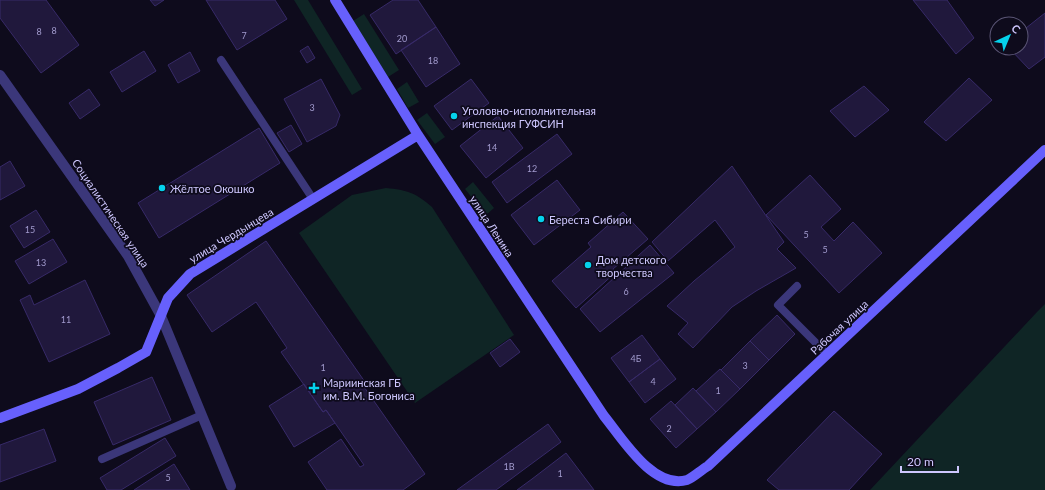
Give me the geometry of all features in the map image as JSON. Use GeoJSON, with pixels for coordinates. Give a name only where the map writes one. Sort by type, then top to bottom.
{"type":"FeatureCollection","features":[{"type":"Feature","properties":{"kind":"main road","name":"улица Ленина"},"geometry":{"type":"LineString","coordinates":[[335,0],[418,135],[570,366],[604,416],[638,459]]}},
{"type":"Feature","properties":{"kind":"main road","name":"улица Чердынцева"},"geometry":{"type":"LineString","coordinates":[[0,418],[78,389],[146,352],[168,298],[190,274],[418,135]]}},
{"type":"Feature","properties":{"kind":"main road","name":"Рабочая улица"},"geometry":{"type":"LineString","coordinates":[[638,459],[659,478],[673,481],[687,480],[708,466],[1045,150]]}},
{"type":"Feature","properties":{"kind":"street","name":"Социалистическая улица"},"geometry":{"type":"LineString","coordinates":[[0,75],[128,256],[161,316],[232,488]]}},
{"type":"Feature","properties":{"kind":"lane"},"geometry":{"type":"LineString","coordinates":[[221,60],[313,199]]}},
{"type":"Feature","properties":{"kind":"lane"},"geometry":{"type":"LineString","coordinates":[[798,286],[778,305],[827,354]]}},
{"type":"Feature","properties":{"kind":"lane"},"geometry":{"type":"LineString","coordinates":[[102,459],[202,416]]}},
{"type":"Feature","properties":{"kind":"green space"},"geometry":{"type":"Polygon","coordinates":[[[294,0],[308,0],[362,89],[352,95],[294,0]]]}},
{"type":"Feature","properties":{"kind":"green space"},"geometry":{"type":"Polygon","coordinates":[[[364,14],[399,70],[388,77],[353,21],[364,14]]]}},
{"type":"Feature","properties":{"kind":"green space"},"geometry":{"type":"Polygon","coordinates":[[[407,82],[419,102],[408,108],[397,89],[407,82]]]}},
{"type":"Feature","properties":{"kind":"green space"},"geometry":{"type":"Polygon","coordinates":[[[427,113],[445,137],[435,144],[417,120],[427,113]]]}},
{"type":"Feature","properties":{"kind":"green space"},"geometry":{"type":"Polygon","coordinates":[[[473,182],[494,208],[486,215],[465,189],[473,182]]]}},
{"type":"Feature","properties":{"kind":"green space"},"geometry":{"type":"Polygon","coordinates":[[[386,188],[400,190],[416,195],[432,207],[514,335],[415,403],[299,233],[352,195],[386,188]]]}},
{"type":"Feature","properties":{"kind":"green space"},"geometry":{"type":"Polygon","coordinates":[[[1045,304],[1045,490],[870,490],[1037,312],[1045,304]]]}},
{"type":"Feature","properties":{"kind":"building"},"geometry":{"type":"Polygon","coordinates":[[[0,0],[46,0],[79,45],[41,73],[0,18],[0,0]]]}},
{"type":"Feature","properties":{"kind":"building"},"geometry":{"type":"Polygon","coordinates":[[[150,0],[164,0],[155,6],[150,0]]]}},
{"type":"Feature","properties":{"kind":"building"},"geometry":{"type":"Polygon","coordinates":[[[206,0],[275,0],[287,19],[237,50],[206,0]]]}},
{"type":"Feature","properties":{"kind":"building"},"geometry":{"type":"Polygon","coordinates":[[[393,0],[418,0],[436,27],[396,54],[370,15],[393,0]]]}},
{"type":"Feature","properties":{"kind":"building"},"geometry":{"type":"Polygon","coordinates":[[[913,0],[947,0],[974,38],[956,54],[913,0]]]}},
{"type":"Feature","properties":{"kind":"building"},"geometry":{"type":"Polygon","coordinates":[[[1045,13],[1045,57],[1029,69],[1017,56],[1029,56],[1029,26],[1045,13]]]}},
{"type":"Feature","properties":{"kind":"building"},"geometry":{"type":"Polygon","coordinates":[[[436,27],[460,64],[426,87],[401,50],[436,27]]]}},
{"type":"Feature","properties":{"kind":"building"},"geometry":{"type":"Polygon","coordinates":[[[308,46],[315,58],[307,63],[300,51],[308,46]]]}},
{"type":"Feature","properties":{"kind":"building"},"geometry":{"type":"Polygon","coordinates":[[[144,51],[156,71],[122,92],[110,72],[144,51]]]}},
{"type":"Feature","properties":{"kind":"building"},"geometry":{"type":"Polygon","coordinates":[[[190,52],[200,71],[178,83],[168,65],[190,52]]]}},
{"type":"Feature","properties":{"kind":"building"},"geometry":{"type":"Polygon","coordinates":[[[969,78],[992,100],[946,141],[924,122],[969,78]]]}},
{"type":"Feature","properties":{"kind":"building"},"geometry":{"type":"Polygon","coordinates":[[[321,79],[340,115],[336,126],[307,142],[284,99],[321,79]]]}},
{"type":"Feature","properties":{"kind":"building"},"geometry":{"type":"Polygon","coordinates":[[[471,79],[489,103],[452,130],[434,106],[471,79]]]}},
{"type":"Feature","properties":{"kind":"building"},"geometry":{"type":"Polygon","coordinates":[[[864,86],[889,110],[855,137],[830,111],[864,86]]]}},
{"type":"Feature","properties":{"kind":"building"},"geometry":{"type":"Polygon","coordinates":[[[89,89],[100,105],[80,119],[69,103],[89,89]]]}},
{"type":"Feature","properties":{"kind":"building"},"geometry":{"type":"Polygon","coordinates":[[[498,116],[523,148],[486,178],[460,146],[498,116]]]}},
{"type":"Feature","properties":{"kind":"building"},"geometry":{"type":"Polygon","coordinates":[[[291,125],[302,144],[289,152],[277,133],[291,125]]]}},
{"type":"Feature","properties":{"kind":"building"},"geometry":{"type":"Polygon","coordinates":[[[259,128],[280,163],[159,238],[138,203],[259,128]]]}},
{"type":"Feature","properties":{"kind":"building"},"geometry":{"type":"Polygon","coordinates":[[[557,134],[572,154],[507,203],[492,182],[557,134]]]}},
{"type":"Feature","properties":{"kind":"building"},"geometry":{"type":"Polygon","coordinates":[[[10,161],[25,186],[0,200],[0,167],[10,161]]]}},
{"type":"Feature","properties":{"kind":"building"},"geometry":{"type":"Polygon","coordinates":[[[732,166],[784,242],[777,249],[796,268],[732,307],[693,348],[678,334],[688,323],[667,306],[735,247],[715,220],[668,261],[652,242],[732,166]]]}},
{"type":"Feature","properties":{"kind":"building"},"geometry":{"type":"Polygon","coordinates":[[[810,175],[841,209],[821,227],[834,241],[853,222],[882,253],[839,293],[766,215],[810,175]]]}},
{"type":"Feature","properties":{"kind":"building"},"geometry":{"type":"Polygon","coordinates":[[[557,180],[580,210],[534,245],[511,215],[557,180]]]}},
{"type":"Feature","properties":{"kind":"building"},"geometry":{"type":"Polygon","coordinates":[[[36,210],[50,232],[24,248],[10,226],[36,210]]]}},
{"type":"Feature","properties":{"kind":"building"},"geometry":{"type":"Polygon","coordinates":[[[623,212],[648,239],[613,269],[616,272],[576,308],[552,281],[591,247],[588,243],[623,212]]]}},
{"type":"Feature","properties":{"kind":"building"},"geometry":{"type":"Polygon","coordinates":[[[53,239],[67,262],[29,284],[15,261],[53,239]]]}},
{"type":"Feature","properties":{"kind":"building"},"geometry":{"type":"Polygon","coordinates":[[[266,241],[365,382],[362,384],[425,474],[403,490],[327,490],[308,462],[341,439],[360,467],[364,465],[326,410],[323,412],[281,352],[287,348],[256,302],[212,332],[187,295],[266,241]]]}},
{"type":"Feature","properties":{"kind":"building"},"geometry":{"type":"Polygon","coordinates":[[[650,245],[674,273],[600,332],[580,309],[650,245]]]}},
{"type":"Feature","properties":{"kind":"building"},"geometry":{"type":"Polygon","coordinates":[[[85,280],[110,334],[49,362],[20,300],[30,295],[34,305],[85,280]]]}},
{"type":"Feature","properties":{"kind":"building"},"geometry":{"type":"Polygon","coordinates":[[[777,315],[795,334],[769,360],[750,341],[777,315]]]}},
{"type":"Feature","properties":{"kind":"building"},"geometry":{"type":"Polygon","coordinates":[[[642,335],[660,359],[629,382],[611,358],[642,335]]]}},
{"type":"Feature","properties":{"kind":"building"},"geometry":{"type":"Polygon","coordinates":[[[510,339],[520,352],[500,367],[490,353],[510,339]]]}},
{"type":"Feature","properties":{"kind":"building"},"geometry":{"type":"Polygon","coordinates":[[[750,341],[769,360],[740,389],[721,370],[750,341]]]}},
{"type":"Feature","properties":{"kind":"building"},"geometry":{"type":"Polygon","coordinates":[[[660,359],[676,379],[645,403],[629,382],[660,359]]]}},
{"type":"Feature","properties":{"kind":"building"},"geometry":{"type":"Polygon","coordinates":[[[720,369],[740,389],[716,412],[696,391],[720,369]]]}},
{"type":"Feature","properties":{"kind":"building"},"geometry":{"type":"Polygon","coordinates":[[[152,377],[171,420],[113,445],[94,402],[152,377]]]}},
{"type":"Feature","properties":{"kind":"building"},"geometry":{"type":"Polygon","coordinates":[[[304,384],[323,412],[326,410],[335,423],[294,447],[269,406],[304,384]]]}},
{"type":"Feature","properties":{"kind":"building"},"geometry":{"type":"Polygon","coordinates":[[[693,388],[716,412],[697,429],[675,405],[693,388]]]}},
{"type":"Feature","properties":{"kind":"building"},"geometry":{"type":"Polygon","coordinates":[[[671,401],[697,429],[676,448],[650,419],[671,401]]]}},
{"type":"Feature","properties":{"kind":"building"},"geometry":{"type":"Polygon","coordinates":[[[834,411],[882,454],[849,490],[779,490],[767,480],[834,411]]]}},
{"type":"Feature","properties":{"kind":"building"},"geometry":{"type":"Polygon","coordinates":[[[548,424],[561,442],[496,490],[457,490],[548,424]]]}},
{"type":"Feature","properties":{"kind":"building"},"geometry":{"type":"Polygon","coordinates":[[[44,429],[56,461],[0,482],[0,445],[44,429]]]}},
{"type":"Feature","properties":{"kind":"building"},"geometry":{"type":"Polygon","coordinates":[[[165,438],[176,456],[121,490],[107,490],[100,478],[165,438]]]}},
{"type":"Feature","properties":{"kind":"building"},"geometry":{"type":"Polygon","coordinates":[[[566,453],[594,490],[517,490],[532,479],[566,453]]]}},
{"type":"Feature","properties":{"kind":"building"},"geometry":{"type":"Polygon","coordinates":[[[174,464],[190,490],[134,490],[174,464]]]}},
{"type":"Feature","properties":{"kind":"place","name":"Уголовно-исполнительная инспекция ГУФСИН"},"geometry":{"type":"Point","coordinates":[454,116]}},
{"type":"Feature","properties":{"kind":"place","name":"Жёлтое Окошко"},"geometry":{"type":"Point","coordinates":[162,188]}},
{"type":"Feature","properties":{"kind":"place","name":"Береста Сибири"},"geometry":{"type":"Point","coordinates":[541,219]}},
{"type":"Feature","properties":{"kind":"place","name":"Дом детского творчества"},"geometry":{"type":"Point","coordinates":[588,265]}},
{"type":"Feature","properties":{"kind":"place","name":"Мариинская ГБ им. В.М. Богониса"},"geometry":{"type":"Point","coordinates":[314,388]}}]}
